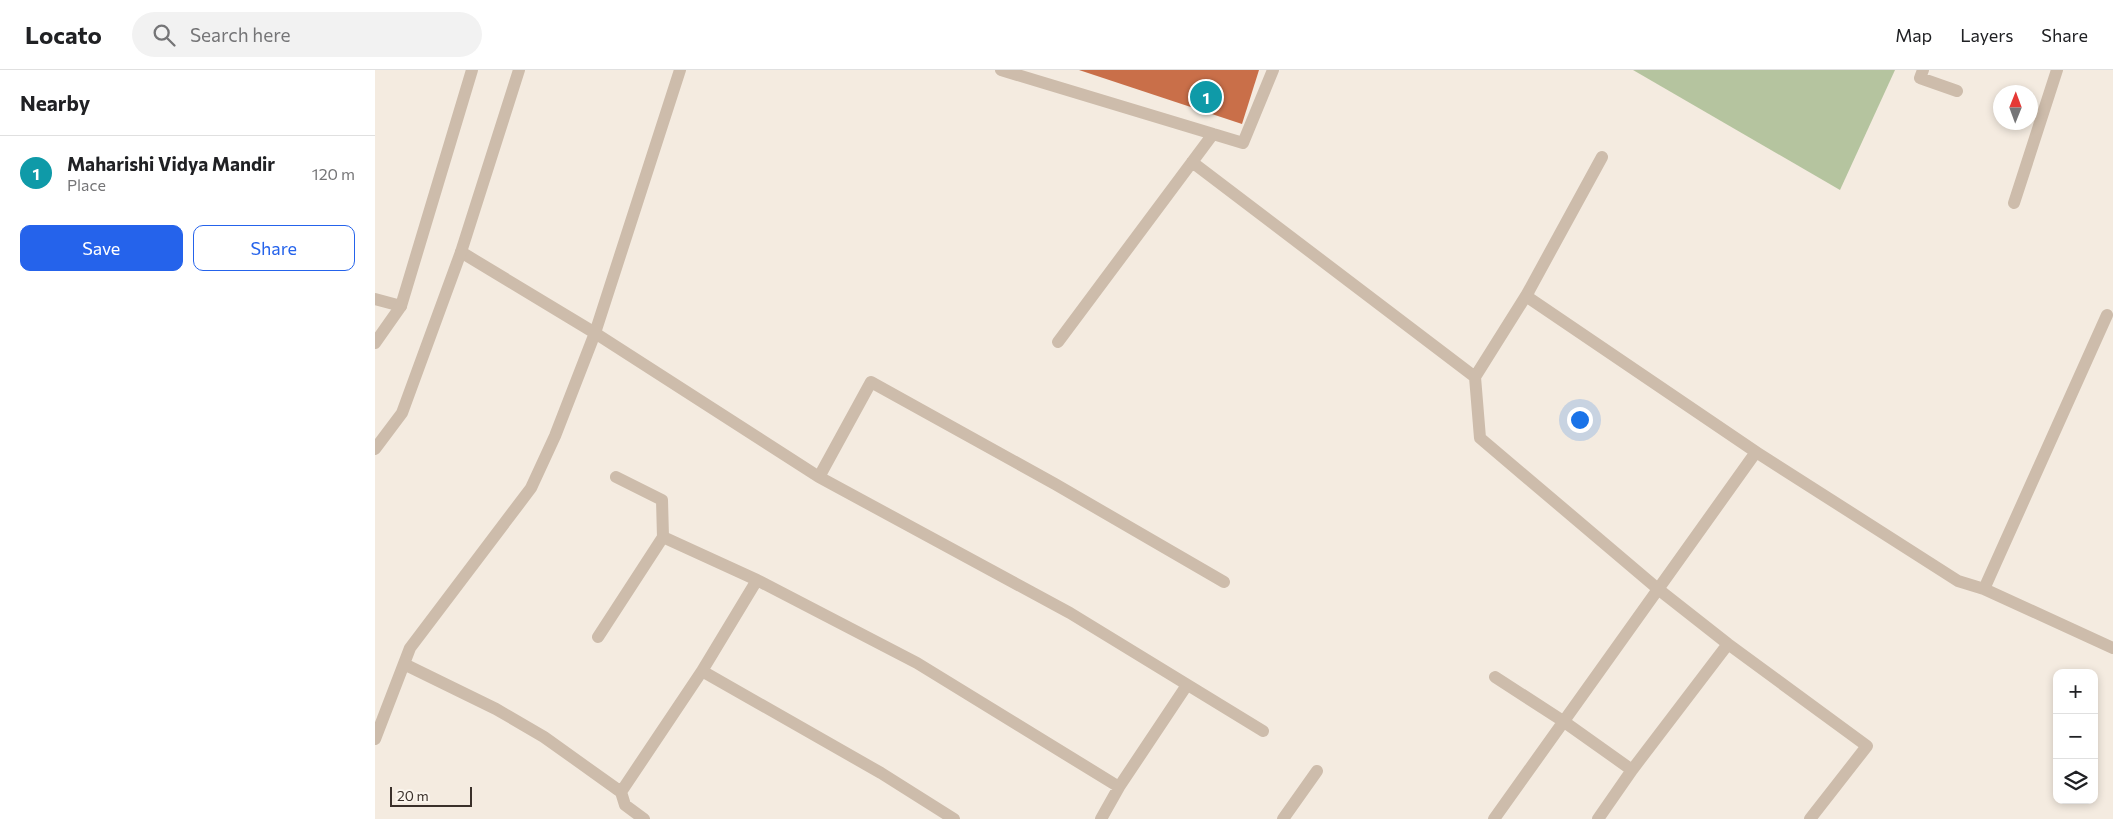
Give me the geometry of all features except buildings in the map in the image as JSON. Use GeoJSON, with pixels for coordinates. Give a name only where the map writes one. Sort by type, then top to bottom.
{"type":"FeatureCollection","features":[{"type":"Feature","properties":{"kind":"street"},"geometry":{"type":"LineString","coordinates":[[375,343],[401,306],[472,70]]}},
{"type":"Feature","properties":{"kind":"street"},"geometry":{"type":"LineString","coordinates":[[375,449],[402,413],[461,252],[519,70]]}},
{"type":"Feature","properties":{"kind":"street"},"geometry":{"type":"LineString","coordinates":[[375,739],[410,648],[531,488],[555,436],[595,333],[680,70]]}},
{"type":"Feature","properties":{"kind":"street"},"geometry":{"type":"LineString","coordinates":[[1001,70],[1243,143],[1273,70]]}},
{"type":"Feature","properties":{"kind":"street"},"geometry":{"type":"LineString","coordinates":[[1923,70],[1920,78],[1957,91]]}},
{"type":"Feature","properties":{"kind":"street"},"geometry":{"type":"LineString","coordinates":[[2014,203],[2057,70]]}},
{"type":"Feature","properties":{"kind":"street"},"geometry":{"type":"LineString","coordinates":[[1058,342],[1213,134]]}},
{"type":"Feature","properties":{"kind":"street"},"geometry":{"type":"LineString","coordinates":[[1602,157],[1526,296],[1756,452],[1958,580],[1984,589],[2113,648]]}},
{"type":"Feature","properties":{"kind":"street"},"geometry":{"type":"LineString","coordinates":[[1192,162],[1475,378]]}},
{"type":"Feature","properties":{"kind":"street"},"geometry":{"type":"LineString","coordinates":[[461,252],[595,333],[819,477],[1070,613],[1263,731]]}},
{"type":"Feature","properties":{"kind":"street"},"geometry":{"type":"LineString","coordinates":[[1529,291],[1475,378],[1480,438],[1658,589],[1728,644],[1867,746],[1810,819]]}},
{"type":"Feature","properties":{"kind":"street"},"geometry":{"type":"LineString","coordinates":[[375,299],[401,306]]}},
{"type":"Feature","properties":{"kind":"street"},"geometry":{"type":"LineString","coordinates":[[1984,589],[2107,315]]}},
{"type":"Feature","properties":{"kind":"street"},"geometry":{"type":"LineString","coordinates":[[819,477],[871,382],[1055,484],[1224,582]]}},
{"type":"Feature","properties":{"kind":"street"},"geometry":{"type":"LineString","coordinates":[[1494,819],[1756,452]]}},
{"type":"Feature","properties":{"kind":"street"},"geometry":{"type":"LineString","coordinates":[[598,636],[663,537],[662,500],[616,477]]}},
{"type":"Feature","properties":{"kind":"street"},"geometry":{"type":"LineString","coordinates":[[663,537],[757,580],[917,663],[1119,787]]}},
{"type":"Feature","properties":{"kind":"street"},"geometry":{"type":"LineString","coordinates":[[621,792],[702,671],[757,580]]}},
{"type":"Feature","properties":{"kind":"street"},"geometry":{"type":"LineString","coordinates":[[1597,819],[1728,644]]}},
{"type":"Feature","properties":{"kind":"street"},"geometry":{"type":"LineString","coordinates":[[404,664],[495,709],[544,737],[621,792],[625,805],[644,819]]}},
{"type":"Feature","properties":{"kind":"street"},"geometry":{"type":"LineString","coordinates":[[702,671],[881,773],[954,819]]}},
{"type":"Feature","properties":{"kind":"street"},"geometry":{"type":"LineString","coordinates":[[1495,677],[1563,721],[1632,770]]}},
{"type":"Feature","properties":{"kind":"street"},"geometry":{"type":"LineString","coordinates":[[1101,819],[1119,787],[1187,685]]}},
{"type":"Feature","properties":{"kind":"street"},"geometry":{"type":"LineString","coordinates":[[1283,819],[1317,771]]}},
{"type":"Feature","properties":{"kind":"green space"},"geometry":{"type":"Polygon","coordinates":[[[1633,70],[1895,70],[1840,190],[1633,70]]]}},
{"type":"Feature","properties":{"kind":"place","name":"Maharishi Vidya Mandir"},"geometry":{"type":"Point","coordinates":[1206,97]}}]}
